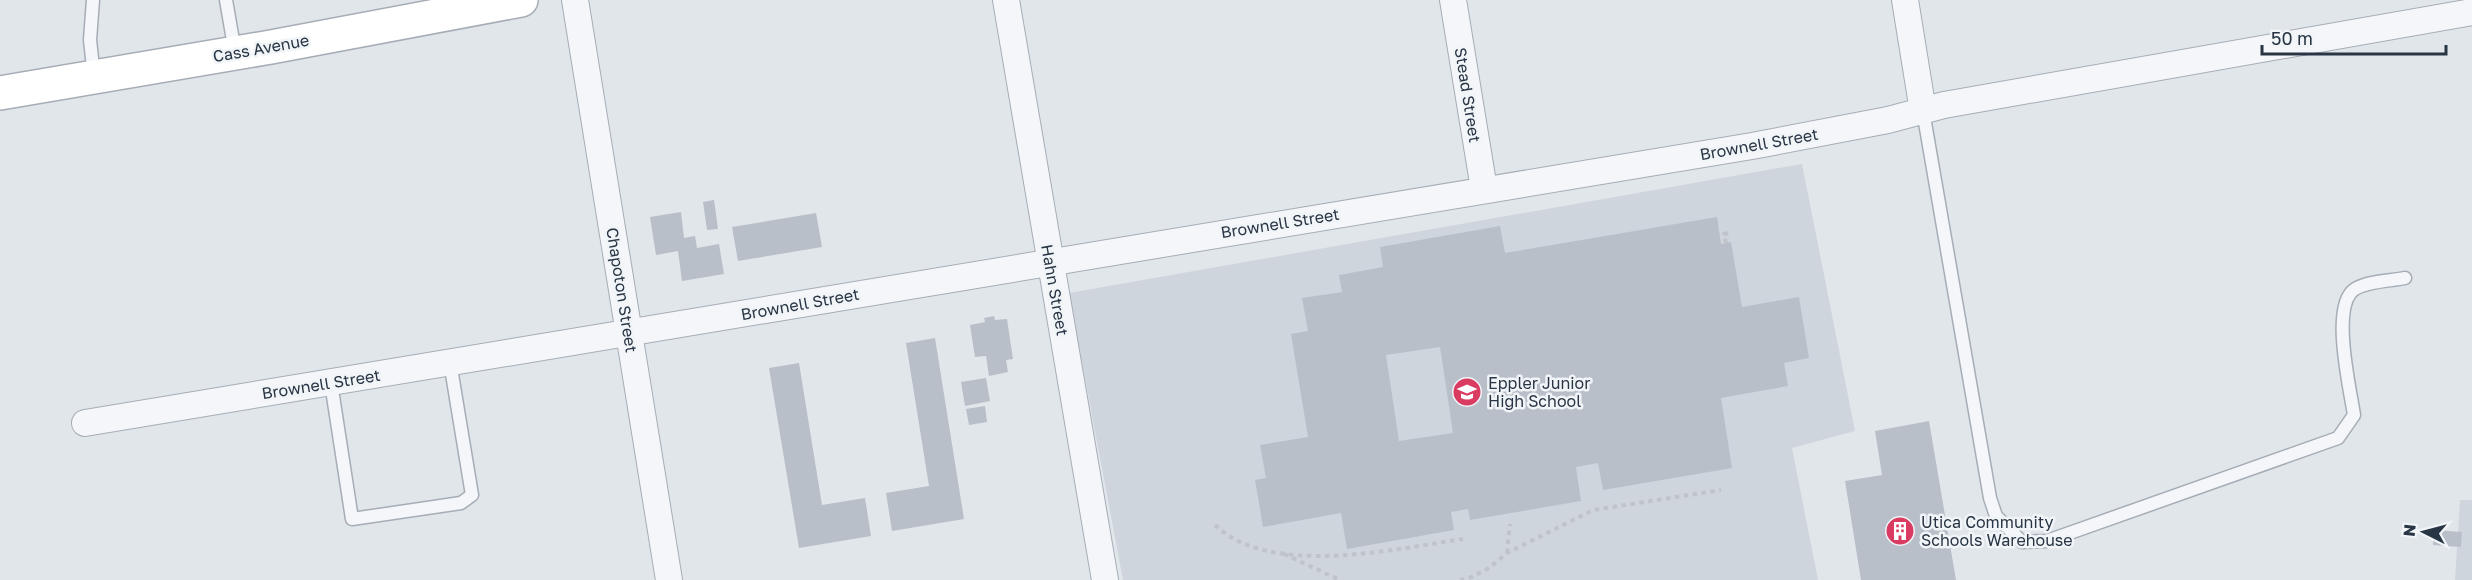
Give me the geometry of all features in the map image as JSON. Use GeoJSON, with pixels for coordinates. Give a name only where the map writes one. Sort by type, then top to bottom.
{"type":"FeatureCollection","features":[{"type":"Feature","properties":{"kind":"street","name":"Cass Avenue"},"geometry":{"type":"LineString","coordinates":[[0,93],[235,53],[521,0]]}},
{"type":"Feature","properties":{"kind":"street","name":"Chapoton Street"},"geometry":{"type":"LineString","coordinates":[[574,0],[669,580]]}},
{"type":"Feature","properties":{"kind":"street","name":"Hahn Street"},"geometry":{"type":"LineString","coordinates":[[1006,0],[1105,580]]}},
{"type":"Feature","properties":{"kind":"street","name":"Stead Street"},"geometry":{"type":"LineString","coordinates":[[1453,0],[1484,189]]}},
{"type":"Feature","properties":{"kind":"street"},"geometry":{"type":"LineString","coordinates":[[1905,0],[1923,111]]}},
{"type":"Feature","properties":{"kind":"street","name":"Brownell Street"},"geometry":{"type":"LineString","coordinates":[[85,423],[1752,146],[1923,111],[2472,12]]}},
{"type":"Feature","properties":{"kind":"lane"},"geometry":{"type":"LineString","coordinates":[[93,0],[90,40],[94,77]]}},
{"type":"Feature","properties":{"kind":"lane"},"geometry":{"type":"LineString","coordinates":[[226,0],[235,53]]}},
{"type":"Feature","properties":{"kind":"lane"},"geometry":{"type":"LineString","coordinates":[[1923,111],[1990,498],[1996,516],[2022,542],[2047,541],[2338,438],[2354,415],[2342,317],[2346,300],[2354,289],[2405,278]]}},
{"type":"Feature","properties":{"kind":"lane"},"geometry":{"type":"LineString","coordinates":[[331,383],[352,519],[461,503],[471,495],[450,362]]}},
{"type":"Feature","properties":{"kind":"path"},"geometry":{"type":"LineString","coordinates":[[1726,243],[1724,234],[1730,233]]}},
{"type":"Feature","properties":{"kind":"path"},"geometry":{"type":"LineString","coordinates":[[1460,580],[1489,568],[1507,553],[1593,510],[1721,490]]}},
{"type":"Feature","properties":{"kind":"path"},"geometry":{"type":"LineString","coordinates":[[1507,553],[1510,524]]}},
{"type":"Feature","properties":{"kind":"path"},"geometry":{"type":"LineString","coordinates":[[1215,525],[1245,542],[1281,552],[1340,580]]}},
{"type":"Feature","properties":{"kind":"path"},"geometry":{"type":"LineString","coordinates":[[1281,552],[1340,556],[1463,539]]}},
{"type":"Feature","properties":{"kind":"shaded area","name":"Eppler Junior High School"},"geometry":{"type":"Polygon","coordinates":[[[1802,164],[1855,431],[1792,448],[1818,580],[1123,580],[1069,293],[1802,164]]]}},
{"type":"Feature","properties":{"kind":"shaded area"},"geometry":{"type":"Polygon","coordinates":[[[2460,500],[2472,500],[2472,580],[2455,580],[2460,500]]]}},
{"type":"Feature","properties":{"kind":"building"},"geometry":{"type":"Polygon","coordinates":[[[714,200],[718,229],[707,230],[703,202],[714,200]]]}},
{"type":"Feature","properties":{"kind":"building"},"geometry":{"type":"Polygon","coordinates":[[[681,212],[684,238],[695,236],[697,248],[719,244],[724,274],[682,281],[678,251],[656,255],[650,217],[681,212]]]}},
{"type":"Feature","properties":{"kind":"building"},"geometry":{"type":"Polygon","coordinates":[[[816,213],[822,247],[738,261],[732,227],[816,213]]]}},
{"type":"Feature","properties":{"kind":"building"},"geometry":{"type":"Polygon","coordinates":[[[1717,217],[1721,244],[1731,242],[1742,307],[1799,297],[1809,358],[1784,363],[1788,386],[1721,398],[1732,468],[1603,490],[1598,463],[1576,467],[1581,501],[1470,520],[1468,509],[1451,512],[1454,530],[1347,549],[1341,513],[1263,527],[1255,480],[1266,478],[1260,445],[1308,437],[1291,334],[1308,331],[1302,298],[1342,292],[1339,275],[1383,267],[1380,247],[1500,226],[1505,253],[1717,217]],[[1440,347],[1386,355],[1399,441],[1453,433],[1440,347]]]}},
{"type":"Feature","properties":{"kind":"building"},"geometry":{"type":"Polygon","coordinates":[[[994,316],[995,320],[1007,319],[1013,359],[1006,360],[1008,372],[989,376],[986,356],[975,357],[970,325],[985,322],[984,318],[994,316]]]}},
{"type":"Feature","properties":{"kind":"building"},"geometry":{"type":"Polygon","coordinates":[[[935,338],[964,519],[892,531],[886,493],[929,486],[906,343],[935,338]]]}},
{"type":"Feature","properties":{"kind":"building"},"geometry":{"type":"Polygon","coordinates":[[[799,363],[822,505],[865,498],[871,536],[799,548],[769,368],[799,363]]]}},
{"type":"Feature","properties":{"kind":"building"},"geometry":{"type":"Polygon","coordinates":[[[986,378],[990,401],[965,406],[961,382],[986,378]]]}},
{"type":"Feature","properties":{"kind":"building"},"geometry":{"type":"Polygon","coordinates":[[[985,406],[987,422],[969,425],[966,409],[985,406]]]}},
{"type":"Feature","properties":{"kind":"building","name":"Utica Community Schools Warehouse"},"geometry":{"type":"Polygon","coordinates":[[[1929,421],[1956,580],[1861,580],[1845,481],[1882,475],[1875,431],[1929,421]]]}},
{"type":"Feature","properties":{"kind":"building"},"geometry":{"type":"Polygon","coordinates":[[[2434,530],[2462,532],[2461,547],[2433,545],[2434,530]]]}},
{"type":"Feature","properties":{"kind":"place","name":"Eppler Junior High School"},"geometry":{"type":"Point","coordinates":[1467,392]}},
{"type":"Feature","properties":{"kind":"place","name":"Utica Community Schools Warehouse"},"geometry":{"type":"Point","coordinates":[1900,531]}}]}
